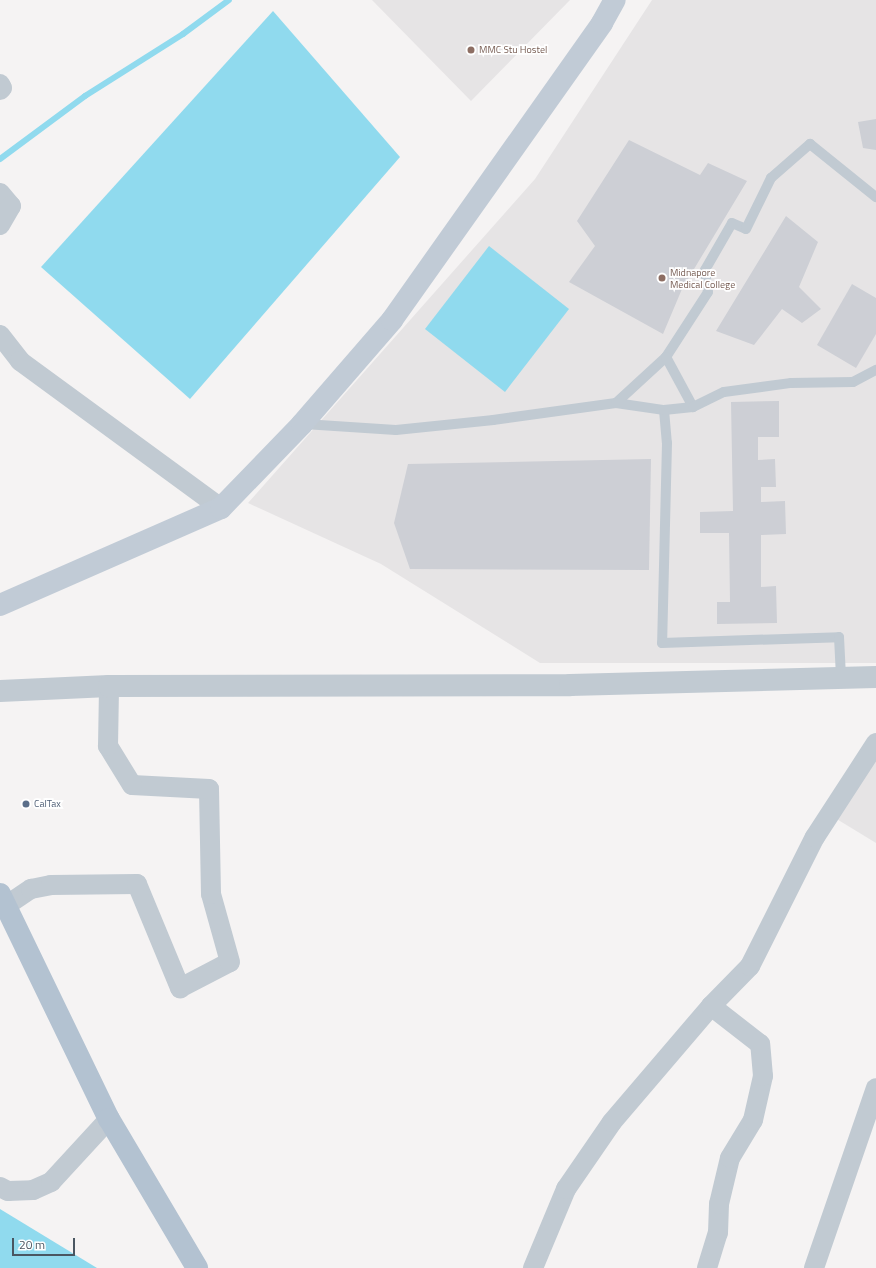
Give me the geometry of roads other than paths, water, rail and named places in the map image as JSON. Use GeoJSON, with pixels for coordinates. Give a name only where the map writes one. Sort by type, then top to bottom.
{"type":"FeatureCollection","features":[{"type":"Feature","properties":{"kind":"main road"},"geometry":{"type":"LineString","coordinates":[[2,602],[221,508],[302,424],[392,320],[602,23],[615,0]]}},
{"type":"Feature","properties":{"kind":"main road"},"geometry":{"type":"LineString","coordinates":[[3,899],[108,1119],[197,1268]]}},
{"type":"Feature","properties":{"kind":"street"},"geometry":{"type":"LineString","coordinates":[[0,84],[0,90]]}},
{"type":"Feature","properties":{"kind":"street"},"geometry":{"type":"LineString","coordinates":[[0,193],[11,206],[0,225]]}},
{"type":"Feature","properties":{"kind":"street"},"geometry":{"type":"LineString","coordinates":[[0,335],[20,361],[221,508]]}},
{"type":"Feature","properties":{"kind":"street"},"geometry":{"type":"LineString","coordinates":[[0,691],[109,686],[570,685],[876,677]]}},
{"type":"Feature","properties":{"kind":"street"},"geometry":{"type":"LineString","coordinates":[[3,899],[32,889],[51,885],[137,884],[180,988],[230,962],[211,894],[209,789],[132,785],[108,746],[109,686]]}},
{"type":"Feature","properties":{"kind":"street"},"geometry":{"type":"LineString","coordinates":[[533,1268],[566,1189],[591,1152],[617,1116],[711,1006],[750,966],[814,837],[876,743]]}},
{"type":"Feature","properties":{"kind":"street"},"geometry":{"type":"LineString","coordinates":[[707,1268],[718,1232],[719,1204],[730,1158],[754,1120],[763,1076],[760,1044],[711,1006]]}},
{"type":"Feature","properties":{"kind":"street"},"geometry":{"type":"LineString","coordinates":[[814,1268],[876,1088]]}},
{"type":"Feature","properties":{"kind":"street"},"geometry":{"type":"LineString","coordinates":[[0,1187],[8,1191],[33,1190],[51,1182],[108,1119]]}},
{"type":"Feature","properties":{"kind":"lane"},"geometry":{"type":"LineString","coordinates":[[616,403],[666,357],[708,292],[705,270],[732,223],[746,229],[771,178],[810,144],[876,197]]}},
{"type":"Feature","properties":{"kind":"lane"},"geometry":{"type":"LineString","coordinates":[[666,357],[693,407]]}},
{"type":"Feature","properties":{"kind":"lane"},"geometry":{"type":"LineString","coordinates":[[302,424],[396,430],[493,420],[616,403],[664,410],[693,407],[724,392],[791,383],[854,382],[875,372]]}},
{"type":"Feature","properties":{"kind":"lane"},"geometry":{"type":"LineString","coordinates":[[664,410],[667,443],[662,643],[839,637],[841,678]]}},
{"type":"Feature","properties":{"kind":"water"},"geometry":{"type":"Polygon","coordinates":[[[273,11],[400,157],[190,399],[41,267],[273,11]]]}},
{"type":"Feature","properties":{"kind":"water"},"geometry":{"type":"Polygon","coordinates":[[[489,246],[569,309],[505,392],[425,329],[489,246]]]}},
{"type":"Feature","properties":{"kind":"water"},"geometry":{"type":"Polygon","coordinates":[[[0,1209],[97,1268],[0,1268],[0,1209]]]}},
{"type":"Feature","properties":{"kind":"waterway"},"geometry":{"type":"LineString","coordinates":[[0,159],[85,96],[183,34],[229,0]]}},
{"type":"Feature","properties":{"kind":"place","name":"MMC Stu Hostel"},"geometry":{"type":"Point","coordinates":[471,50]}},
{"type":"Feature","properties":{"kind":"place","name":"Midnapore Medical College"},"geometry":{"type":"Point","coordinates":[662,278]}},
{"type":"Feature","properties":{"kind":"place","name":"CalTax"},"geometry":{"type":"Point","coordinates":[26,804]}}]}
